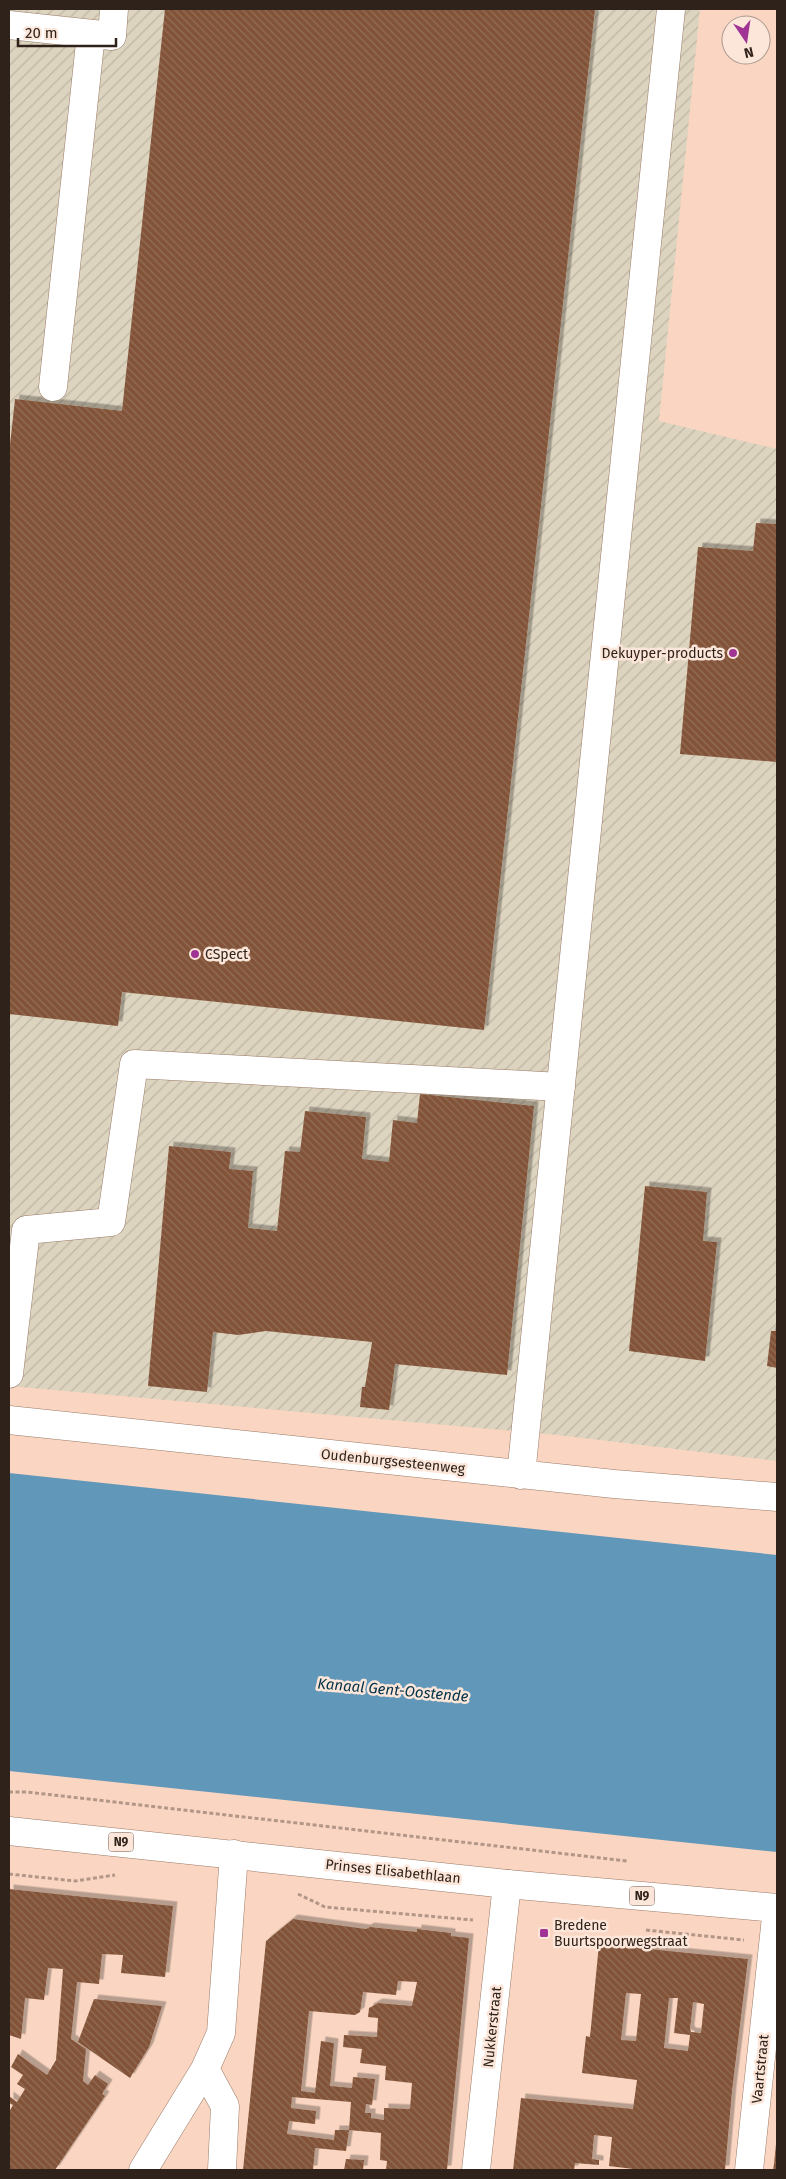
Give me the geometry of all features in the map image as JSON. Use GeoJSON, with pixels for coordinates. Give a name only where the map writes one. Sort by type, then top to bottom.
{"type":"FeatureCollection","features":[{"type":"Feature","properties":{"kind":"street"},"geometry":{"type":"LineString","coordinates":[[9,26],[112,36],[114,9]]}},
{"type":"Feature","properties":{"kind":"street"},"geometry":{"type":"LineString","coordinates":[[520,1475],[671,9]]}},
{"type":"Feature","properties":{"kind":"street"},"geometry":{"type":"LineString","coordinates":[[53,387],[91,34]]}},
{"type":"Feature","properties":{"kind":"street"},"geometry":{"type":"LineString","coordinates":[[9,1374],[26,1230],[111,1222],[134,1064],[561,1087]]}},
{"type":"Feature","properties":{"kind":"street","name":"Oudenburgsesteenweg"},"geometry":{"type":"LineString","coordinates":[[9,1420],[520,1475],[777,1497]]}},
{"type":"Feature","properties":{"kind":"street","name":"Prinses Elisabethlaan"},"geometry":{"type":"LineString","coordinates":[[9,1831],[507,1884],[777,1908]]}},
{"type":"Feature","properties":{"kind":"street"},"geometry":{"type":"LineString","coordinates":[[143,2170],[205,2069],[221,2033],[234,1854]]}},
{"type":"Feature","properties":{"kind":"street","name":"Nukkerstraat"},"geometry":{"type":"LineString","coordinates":[[476,2170],[507,1884]]}},
{"type":"Feature","properties":{"kind":"street","name":"Vaartstraat"},"geometry":{"type":"LineString","coordinates":[[749,2170],[777,1908]]}},
{"type":"Feature","properties":{"kind":"street"},"geometry":{"type":"LineString","coordinates":[[205,2069],[225,2106],[222,2170]]}},
{"type":"Feature","properties":{"kind":"path"},"geometry":{"type":"LineString","coordinates":[[9,1792],[27,1792],[629,1862]]}},
{"type":"Feature","properties":{"kind":"path"},"geometry":{"type":"LineString","coordinates":[[9,1874],[75,1881],[119,1874]]}},
{"type":"Feature","properties":{"kind":"path"},"geometry":{"type":"LineString","coordinates":[[294,1892],[325,1907],[465,1921],[503,1920]]}},
{"type":"Feature","properties":{"kind":"path"},"geometry":{"type":"LineString","coordinates":[[640,1929],[773,1944]]}},
{"type":"Feature","properties":{"kind":"shaded area"},"geometry":{"type":"Polygon","coordinates":[[[9,9],[700,9],[659,421],[777,449],[777,1461],[557,1435],[9,1386],[9,9]]]}},
{"type":"Feature","properties":{"kind":"water","name":"Kanaal Gent-Oostende"},"geometry":{"type":"Polygon","coordinates":[[[9,1473],[777,1555],[777,1852],[9,1771],[9,1473]]]}},
{"type":"Feature","properties":{"kind":"building"},"geometry":{"type":"Polygon","coordinates":[[[165,9],[595,9],[484,1030],[122,992],[118,1026],[9,1014],[9,454],[15,399],[122,411],[165,9]]]}},
{"type":"Feature","properties":{"kind":"building","name":"Dekuyper-products"},"geometry":{"type":"Polygon","coordinates":[[[756,523],[777,524],[777,762],[680,754],[698,547],[753,551],[756,523]]]}},
{"type":"Feature","properties":{"kind":"building"},"geometry":{"type":"Polygon","coordinates":[[[420,1094],[534,1106],[507,1375],[395,1364],[389,1410],[360,1407],[362,1387],[365,1387],[372,1342],[266,1331],[238,1335],[213,1332],[207,1392],[148,1386],[169,1146],[231,1152],[229,1169],[253,1171],[248,1228],[277,1231],[285,1151],[300,1152],[305,1111],[366,1117],[362,1159],[389,1162],[393,1120],[417,1123],[420,1094]]]}},
{"type":"Feature","properties":{"kind":"building"},"geometry":{"type":"Polygon","coordinates":[[[645,1186],[707,1192],[703,1241],[717,1242],[705,1361],[629,1351],[645,1186]]]}},
{"type":"Feature","properties":{"kind":"building"},"geometry":{"type":"Polygon","coordinates":[[[771,1331],[777,1331],[777,1368],[767,1366],[771,1331]]]}},
{"type":"Feature","properties":{"kind":"building"},"geometry":{"type":"Polygon","coordinates":[[[9,1889],[173,1906],[165,1977],[121,1973],[123,1955],[102,1954],[99,1984],[77,1982],[71,2039],[86,2049],[83,2081],[88,2085],[95,2075],[108,2084],[102,2094],[105,2096],[55,2170],[9,2170],[9,2112],[13,2105],[9,2103],[9,2096],[17,2102],[25,2089],[17,2084],[23,2075],[11,2067],[18,2054],[47,2075],[56,2060],[63,1969],[48,1968],[44,2000],[25,1998],[21,2039],[9,2035],[9,1889]]]}},
{"type":"Feature","properties":{"kind":"building"},"geometry":{"type":"Polygon","coordinates":[[[293,1919],[366,1929],[370,1927],[417,1932],[417,1929],[451,1933],[451,1936],[469,1938],[447,2170],[386,2170],[387,2161],[380,2160],[381,2133],[349,2130],[346,2151],[315,2148],[313,2170],[243,2170],[266,1941],[293,1919]],[[398,1981],[396,1995],[363,1992],[360,2012],[355,2015],[309,2011],[301,2091],[315,2093],[321,2041],[334,2043],[330,2086],[352,2088],[353,2077],[375,2079],[372,2105],[366,2104],[365,2113],[371,2113],[371,2118],[384,2120],[384,2108],[410,2109],[412,2083],[385,2080],[386,2066],[360,2063],[362,2049],[343,2047],[344,2035],[377,2037],[378,2018],[368,2017],[369,2008],[378,2003],[412,2006],[417,1982],[398,1981]],[[292,2097],[291,2108],[316,2111],[315,2124],[289,2121],[287,2134],[334,2140],[335,2130],[349,2130],[351,2102],[292,2097]]]}},
{"type":"Feature","properties":{"kind":"building"},"geometry":{"type":"Polygon","coordinates":[[[599,1944],[748,1959],[732,2091],[725,2170],[641,2170],[609,2166],[612,2137],[594,2135],[592,2159],[599,2160],[599,2165],[575,2163],[574,2170],[513,2170],[521,2098],[633,2109],[637,2080],[582,2073],[586,2036],[590,2037],[599,1944]],[[626,1993],[621,2040],[636,2041],[641,1994],[626,1993]],[[669,1998],[664,2048],[688,2051],[690,2035],[674,2033],[678,1998],[669,1998]],[[693,2002],[691,2032],[701,2033],[704,2004],[693,2002]]]}},
{"type":"Feature","properties":{"kind":"building"},"geometry":{"type":"Polygon","coordinates":[[[94,1999],[162,2006],[149,2047],[130,2078],[78,2042],[94,1999]]]}},
{"type":"Feature","properties":{"kind":"building"},"geometry":{"type":"Polygon","coordinates":[[[776,2144],[777,2170],[773,2170],[774,2164],[776,2144]]]}},
{"type":"Feature","properties":{"kind":"building"},"geometry":{"type":"Polygon","coordinates":[[[346,2159],[364,2160],[363,2170],[344,2170],[346,2159]]]}},
{"type":"Feature","properties":{"kind":"place","name":"Dekuyper-products"},"geometry":{"type":"Point","coordinates":[733,653]}},
{"type":"Feature","properties":{"kind":"place","name":"CSpect"},"geometry":{"type":"Point","coordinates":[195,954]}},
{"type":"Feature","properties":{"kind":"place","name":"Bredene Buurtspoorwegstraat"},"geometry":{"type":"Point","coordinates":[544,1933]}}]}
